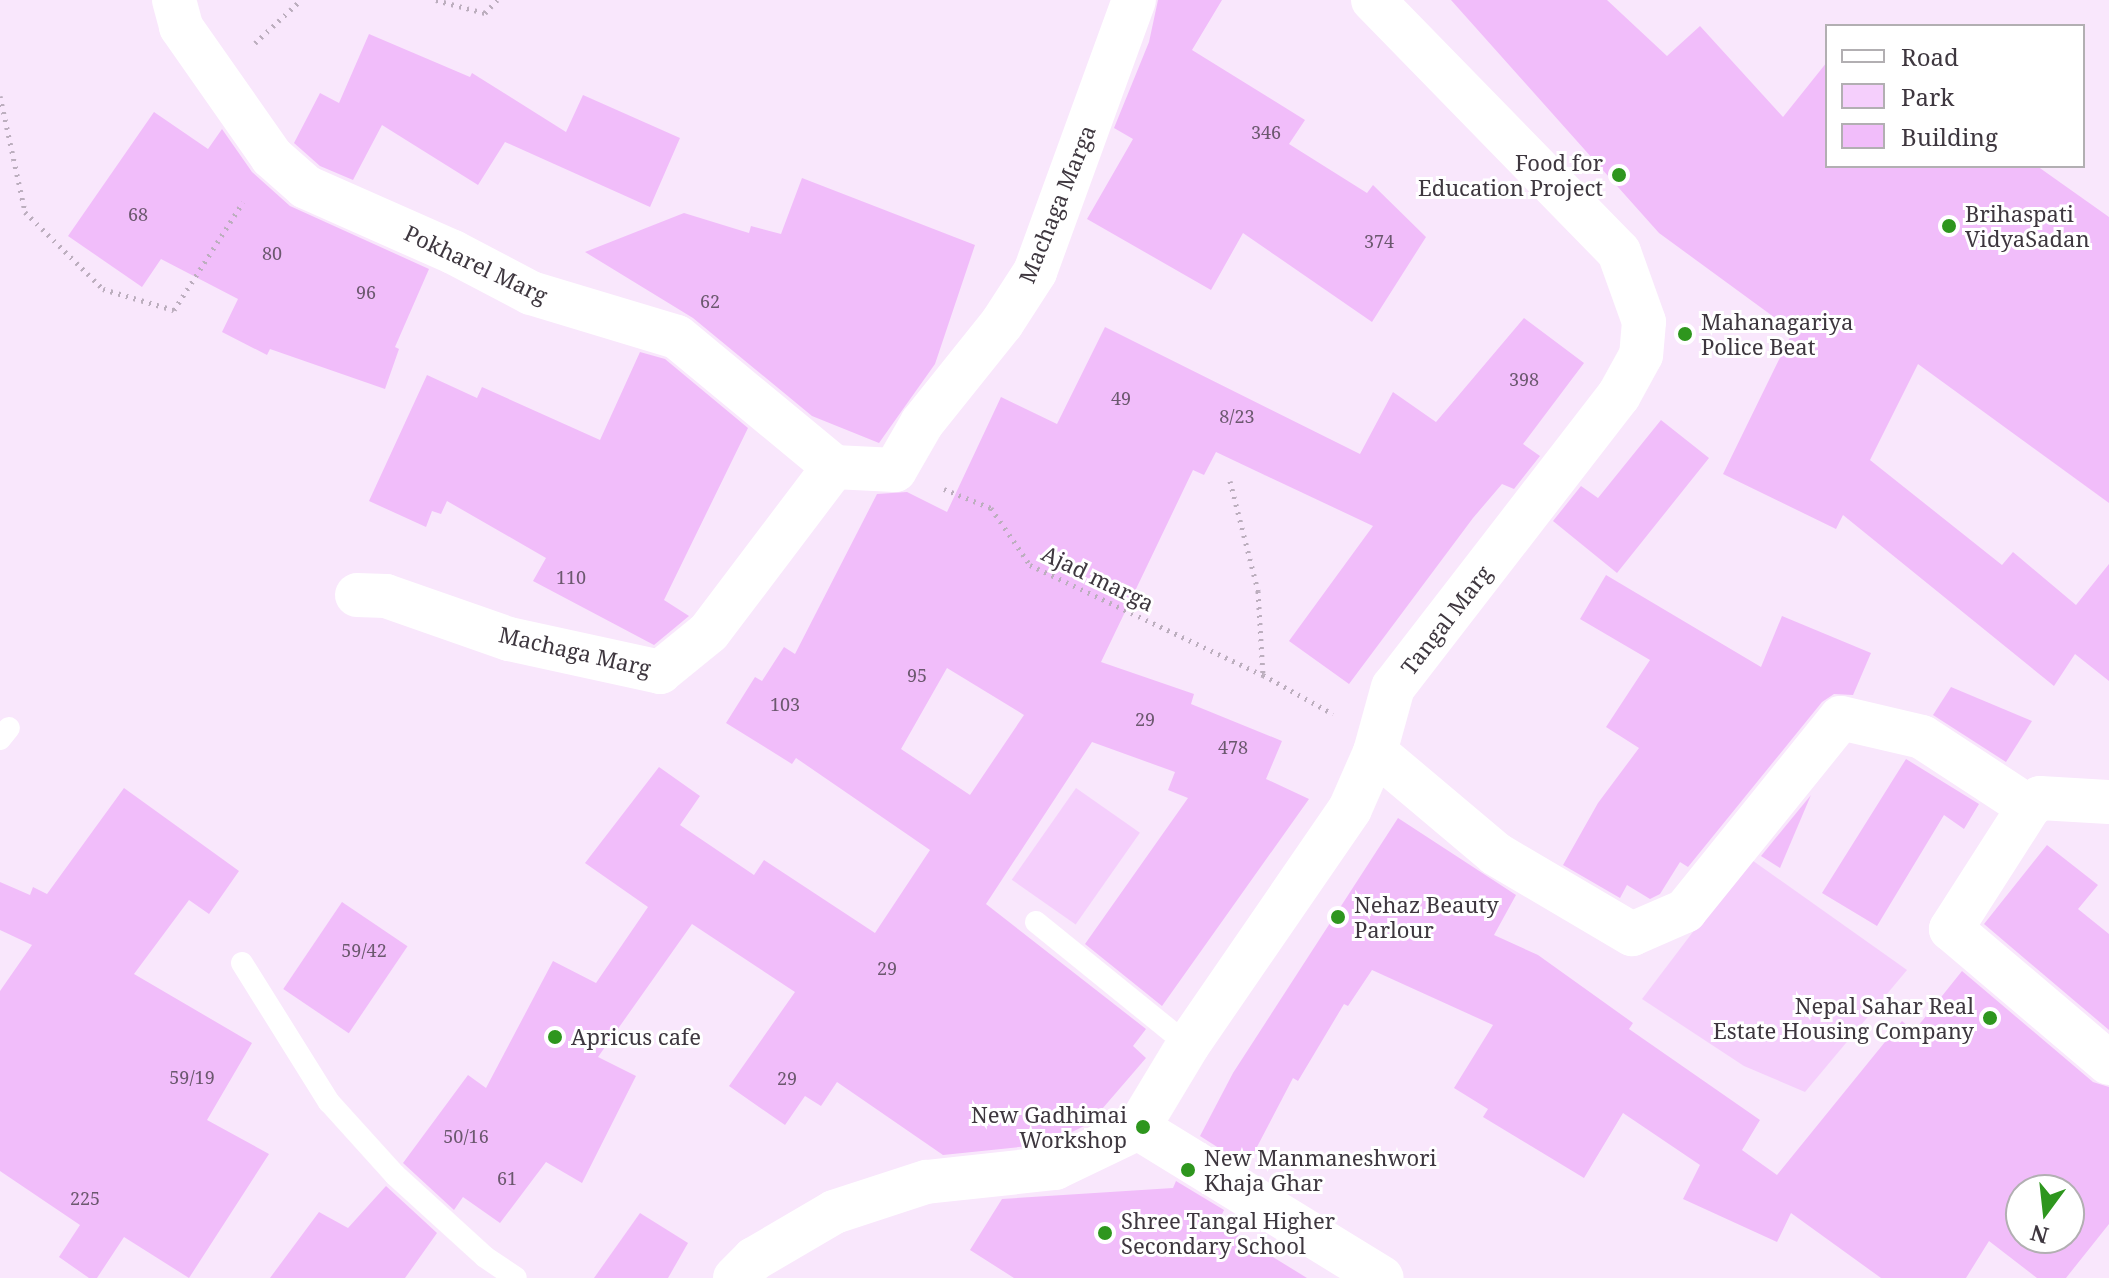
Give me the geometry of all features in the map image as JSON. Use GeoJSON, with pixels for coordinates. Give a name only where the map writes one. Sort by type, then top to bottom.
{"type":"FeatureCollection","features":[{"type":"Feature","properties":{"kind":"street","name":"Pokharel Marg"},"geometry":{"type":"LineString","coordinates":[[174,0],[181,27],[272,157],[306,187],[453,252],[531,293],[677,337],[834,467]]}},
{"type":"Feature","properties":{"kind":"street","name":"Machaga Marga"},"geometry":{"type":"LineString","coordinates":[[895,470],[922,423],[1002,323],[1035,272],[1134,0]]}},
{"type":"Feature","properties":{"kind":"street","name":"Tangal Marg"},"geometry":{"type":"LineString","coordinates":[[1138,1128],[1188,1045],[1350,809],[1375,752],[1393,687],[1619,395],[1641,355],[1644,322],[1619,252],[1373,0]]}},
{"type":"Feature","properties":{"kind":"street"},"geometry":{"type":"LineString","coordinates":[[834,467],[895,470]]}},
{"type":"Feature","properties":{"kind":"street","name":"Machaga Marg"},"geometry":{"type":"LineString","coordinates":[[357,595],[386,596],[509,639],[660,672],[709,632],[834,467]]}},
{"type":"Feature","properties":{"kind":"street"},"geometry":{"type":"LineString","coordinates":[[1375,752],[1496,854],[1632,934],[1685,911],[1841,718],[1922,737],[2029,807]]}},
{"type":"Feature","properties":{"kind":"street"},"geometry":{"type":"LineString","coordinates":[[2109,802],[2040,798],[2029,807],[1951,929],[2109,1063]]}},
{"type":"Feature","properties":{"kind":"street"},"geometry":{"type":"LineString","coordinates":[[735,1278],[754,1259],[834,1212],[926,1182],[1055,1168],[1138,1128],[1382,1278]]}},
{"type":"Feature","properties":{"kind":"lane"},"geometry":{"type":"LineString","coordinates":[[1036,922],[1188,1045]]}},
{"type":"Feature","properties":{"kind":"lane"},"geometry":{"type":"LineString","coordinates":[[242,963],[329,1102],[395,1175],[485,1257],[516,1278]]}},
{"type":"Feature","properties":{"kind":"path"},"geometry":{"type":"LineString","coordinates":[[436,0],[485,13],[497,0]]}},
{"type":"Feature","properties":{"kind":"path"},"geometry":{"type":"LineString","coordinates":[[0,96],[25,212],[103,289],[174,310],[272,157]]}},
{"type":"Feature","properties":{"kind":"path","name":"Ajad marga"},"geometry":{"type":"LineString","coordinates":[[895,470],[991,508],[1030,565],[1263,675],[1345,720],[1375,752]]}},
{"type":"Feature","properties":{"kind":"path"},"geometry":{"type":"LineString","coordinates":[[1230,481],[1258,591],[1263,675]]}},
{"type":"Feature","properties":{"kind":"green space"},"geometry":{"type":"Polygon","coordinates":[[[1076,788],[1140,833],[1076,924],[1012,880],[1076,788]]]}},
{"type":"Feature","properties":{"kind":"green space"},"geometry":{"type":"Polygon","coordinates":[[[1749,858],[1907,970],[1805,1092],[1744,1066],[1642,999],[1749,858]]]}},
{"type":"Feature","properties":{"kind":"building"},"geometry":{"type":"Polygon","coordinates":[[[1158,0],[1222,0],[1192,50],[1305,120],[1289,144],[1367,193],[1373,185],[1426,237],[1372,322],[1243,233],[1211,290],[1087,219],[1133,139],[1114,128],[1149,42],[1158,0]]]}},
{"type":"Feature","properties":{"kind":"building"},"geometry":{"type":"Polygon","coordinates":[[[1451,0],[1607,0],[1667,56],[1700,26],[1783,117],[1825,64],[1825,168],[2040,168],[2109,217],[2109,503],[1918,364],[1870,460],[2002,565],[2013,552],[2076,605],[2109,564],[2109,681],[2075,654],[2054,686],[1843,515],[1836,529],[1723,474],[1793,331],[1659,233],[1451,0]]]}},
{"type":"Feature","properties":{"kind":"building"},"geometry":{"type":"Polygon","coordinates":[[[369,34],[470,77],[472,73],[566,132],[583,95],[680,138],[650,207],[505,142],[478,185],[382,125],[353,180],[320,166],[294,143],[320,93],[339,103],[369,34]]]}},
{"type":"Feature","properties":{"kind":"building"},"geometry":{"type":"Polygon","coordinates":[[[154,112],[208,149],[222,129],[252,172],[290,206],[429,269],[395,347],[399,349],[385,389],[270,349],[267,355],[222,332],[238,299],[161,259],[142,287],[68,236],[154,112]]]}},
{"type":"Feature","properties":{"kind":"building"},"geometry":{"type":"Polygon","coordinates":[[[802,178],[975,245],[935,364],[879,443],[812,416],[693,318],[585,252],[684,213],[749,233],[751,226],[781,234],[802,178]]]}},
{"type":"Feature","properties":{"kind":"building"},"geometry":{"type":"Polygon","coordinates":[[[1524,318],[1584,363],[1523,444],[1540,456],[1514,489],[1502,484],[1473,518],[1349,684],[1289,641],[1373,526],[1216,452],[1204,475],[1193,470],[1101,662],[1194,694],[1191,704],[1282,741],[1266,779],[1309,799],[1162,1006],[1085,944],[1188,798],[1168,790],[1175,772],[1092,742],[986,904],[1146,1029],[1133,1046],[1146,1058],[1090,1123],[1048,1144],[943,1155],[837,1082],[821,1106],[805,1096],[785,1125],[729,1086],[795,992],[692,924],[598,1057],[636,1076],[582,1183],[546,1162],[500,1223],[463,1197],[454,1210],[403,1163],[468,1075],[486,1088],[553,961],[596,983],[648,907],[585,863],[659,767],[700,796],[680,825],[754,875],[764,860],[875,933],[930,850],[796,758],[792,764],[726,723],[755,677],[762,681],[784,647],[795,654],[877,494],[907,492],[947,512],[1001,397],[1057,424],[1105,327],[1360,454],[1393,392],[1436,422],[1524,318]],[[947,668],[901,749],[970,795],[1024,715],[947,668]]]}},
{"type":"Feature","properties":{"kind":"building"},"geometry":{"type":"Polygon","coordinates":[[[640,352],[665,359],[748,428],[664,600],[689,616],[654,645],[533,581],[546,558],[447,501],[441,514],[432,511],[426,527],[369,501],[427,375],[477,398],[482,387],[600,440],[640,352]]]}},
{"type":"Feature","properties":{"kind":"building"},"geometry":{"type":"Polygon","coordinates":[[[1661,420],[1709,458],[1617,573],[1553,521],[1581,486],[1598,498],[1661,420]]]}},
{"type":"Feature","properties":{"kind":"building"},"geometry":{"type":"Polygon","coordinates":[[[1606,575],[1761,667],[1782,616],[1871,653],[1853,695],[1834,694],[1822,702],[1688,867],[1680,862],[1660,894],[1650,899],[1627,885],[1620,898],[1563,865],[1598,803],[1639,748],[1606,727],[1650,660],[1580,619],[1606,575]]]}},
{"type":"Feature","properties":{"kind":"building"},"geometry":{"type":"Polygon","coordinates":[[[1951,687],[2032,721],[2006,762],[1933,715],[1951,687]]]}},
{"type":"Feature","properties":{"kind":"building"},"geometry":{"type":"Polygon","coordinates":[[[1906,759],[1979,804],[1964,829],[1944,815],[1877,926],[1822,893],[1906,759]]]}},
{"type":"Feature","properties":{"kind":"building"},"geometry":{"type":"Polygon","coordinates":[[[124,788],[239,871],[209,914],[189,900],[134,974],[252,1043],[207,1120],[269,1154],[189,1278],[124,1237],[97,1278],[89,1278],[59,1257],[80,1225],[0,1171],[0,991],[32,945],[0,930],[0,882],[30,895],[33,887],[47,894],[124,788]]]}},
{"type":"Feature","properties":{"kind":"building"},"geometry":{"type":"Polygon","coordinates":[[[1811,795],[1780,868],[1761,856],[1811,795]]]}},
{"type":"Feature","properties":{"kind":"building"},"geometry":{"type":"Polygon","coordinates":[[[1398,818],[1516,895],[1494,935],[1538,955],[1633,1023],[1629,1029],[1760,1120],[1742,1150],[1777,1175],[1902,1021],[1914,1031],[1962,971],[2093,1082],[2109,1087],[2109,1224],[2066,1278],[2037,1278],[2006,1254],[2085,1254],[2085,1174],[2005,1174],[2005,1253],[1989,1241],[1966,1278],[1881,1278],[1791,1213],[1777,1242],[1683,1199],[1700,1165],[1623,1113],[1584,1178],[1483,1117],[1488,1109],[1454,1088],[1493,1025],[1372,970],[1348,1006],[1344,1004],[1298,1081],[1293,1078],[1247,1166],[1200,1136],[1233,1073],[1398,818]]]}},
{"type":"Feature","properties":{"kind":"building"},"geometry":{"type":"Polygon","coordinates":[[[2047,845],[2098,885],[2078,909],[2109,934],[2109,1030],[1984,924],[2047,845]]]}},
{"type":"Feature","properties":{"kind":"building"},"geometry":{"type":"Polygon","coordinates":[[[342,902],[407,946],[349,1033],[283,989],[342,902]]]}},
{"type":"Feature","properties":{"kind":"building","name":"Shree Tangal Higher Secondary School"},"geometry":{"type":"Polygon","coordinates":[[[1176,1181],[1224,1210],[1218,1223],[1307,1278],[1014,1278],[970,1250],[1002,1199],[1173,1188],[1176,1181]]]}},
{"type":"Feature","properties":{"kind":"building"},"geometry":{"type":"Polygon","coordinates":[[[386,1186],[437,1233],[405,1278],[270,1278],[319,1212],[348,1228],[386,1186]]]}},
{"type":"Feature","properties":{"kind":"building"},"geometry":{"type":"Polygon","coordinates":[[[640,1213],[688,1243],[668,1278],[594,1278],[640,1213]]]}},
{"type":"Feature","properties":{"kind":"place","name":"Food for Education Project"},"geometry":{"type":"Point","coordinates":[1619,175]}},
{"type":"Feature","properties":{"kind":"place","name":"Brihaspati VidyaSadan"},"geometry":{"type":"Point","coordinates":[1949,226]}},
{"type":"Feature","properties":{"kind":"place","name":"Mahanagariya Police Beat"},"geometry":{"type":"Point","coordinates":[1685,334]}},
{"type":"Feature","properties":{"kind":"place","name":"Nehaz Beauty Parlour"},"geometry":{"type":"Point","coordinates":[1338,917]}},
{"type":"Feature","properties":{"kind":"place","name":"Nepal Sahar Real Estate Housing Company"},"geometry":{"type":"Point","coordinates":[1990,1018]}},
{"type":"Feature","properties":{"kind":"place","name":"Apricus cafe"},"geometry":{"type":"Point","coordinates":[555,1037]}},
{"type":"Feature","properties":{"kind":"place","name":"New Gadhimai Workshop"},"geometry":{"type":"Point","coordinates":[1143,1127]}},
{"type":"Feature","properties":{"kind":"place","name":"New Manmaneshwori Khaja Ghar"},"geometry":{"type":"Point","coordinates":[1188,1170]}},
{"type":"Feature","properties":{"kind":"place","name":"Shree Tangal Higher Secondary School"},"geometry":{"type":"Point","coordinates":[1105,1233]}}]}
